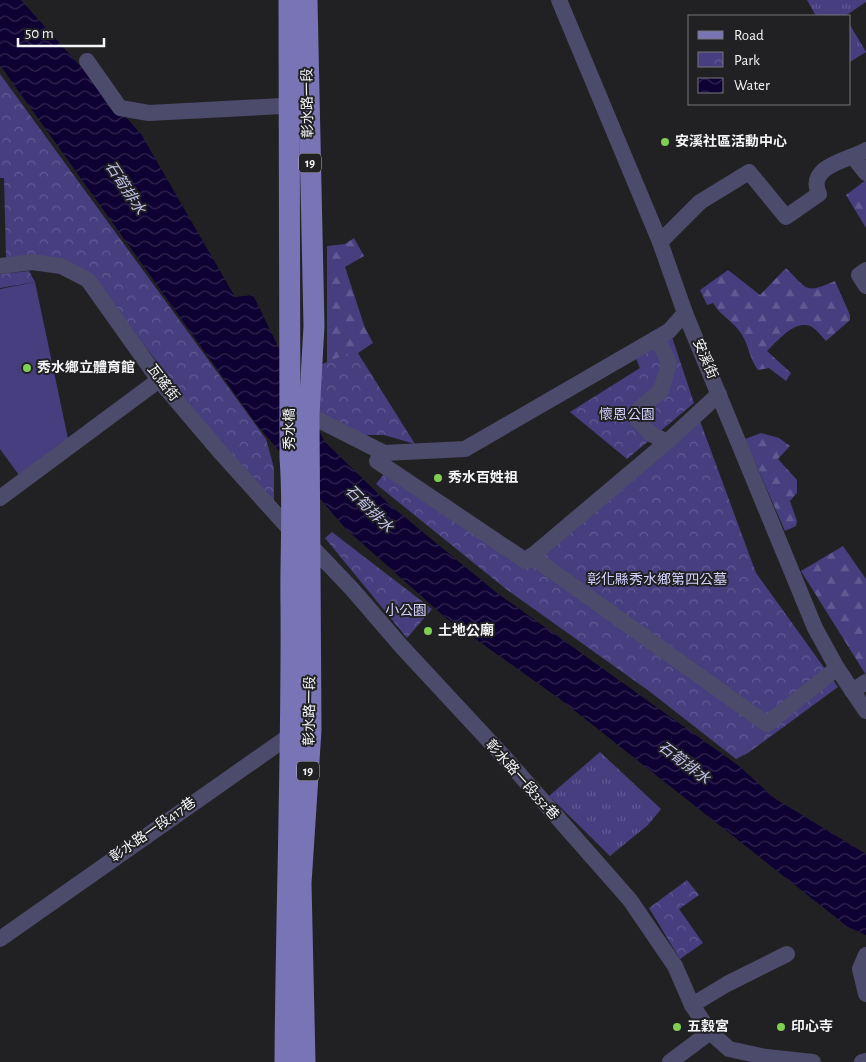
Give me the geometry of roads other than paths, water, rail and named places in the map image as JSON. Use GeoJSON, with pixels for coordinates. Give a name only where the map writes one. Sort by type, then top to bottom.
{"type":"FeatureCollection","features":[{"type":"Feature","properties":{"kind":"main road","name":"彰水路一段"},"geometry":{"type":"LineString","coordinates":[[289,0],[314,326]]}},
{"type":"Feature","properties":{"kind":"main road","name":"彰水路一段"},"geometry":{"type":"LineString","coordinates":[[290,325],[298,105],[307,0]]}},
{"type":"Feature","properties":{"kind":"main road","name":"秀水橋"},"geometry":{"type":"LineString","coordinates":[[290,325],[290,458],[301,539]]}},
{"type":"Feature","properties":{"kind":"main road","name":"秀水橋"},"geometry":{"type":"LineString","coordinates":[[309,479],[309,415],[314,326]]}},
{"type":"Feature","properties":{"kind":"main road","name":"彰水路一段"},"geometry":{"type":"LineString","coordinates":[[305,1062],[301,884],[301,732],[290,593],[301,539],[309,479]]}},
{"type":"Feature","properties":{"kind":"main road","name":"彰水路一段"},"geometry":{"type":"LineString","coordinates":[[285,1062],[301,732]]}},
{"type":"Feature","properties":{"kind":"street","name":"安溪街"},"geometry":{"type":"LineString","coordinates":[[559,0],[660,242],[686,313],[815,628],[837,668],[866,711]]}},
{"type":"Feature","properties":{"kind":"street"},"geometry":{"type":"LineString","coordinates":[[87,61],[120,108],[149,113],[298,105]]}},
{"type":"Feature","properties":{"kind":"street"},"geometry":{"type":"LineString","coordinates":[[660,242],[700,202],[749,172],[786,217],[819,194],[817,182],[824,170],[834,162],[860,154],[866,173]]}},
{"type":"Feature","properties":{"kind":"street","name":"瓦磘街"},"geometry":{"type":"LineString","coordinates":[[0,266],[32,262],[61,266],[88,280],[159,380],[221,453],[301,539]]}},
{"type":"Feature","properties":{"kind":"street"},"geometry":{"type":"LineString","coordinates":[[866,270],[859,275],[866,286]]}},
{"type":"Feature","properties":{"kind":"street"},"geometry":{"type":"LineString","coordinates":[[309,415],[384,453],[465,449],[669,331],[686,313]]}},
{"type":"Feature","properties":{"kind":"street"},"geometry":{"type":"LineString","coordinates":[[657,338],[669,363],[661,391],[640,408],[635,417],[651,434],[667,442]]}},
{"type":"Feature","properties":{"kind":"street"},"geometry":{"type":"LineString","coordinates":[[0,498],[159,380]]}},
{"type":"Feature","properties":{"kind":"street"},"geometry":{"type":"LineString","coordinates":[[384,453],[377,461],[526,561],[667,442],[719,394]]}},
{"type":"Feature","properties":{"kind":"street","name":"彰水路一段352巷"},"geometry":{"type":"LineString","coordinates":[[301,539],[352,589],[402,648],[506,759],[630,900],[674,966],[692,1005],[710,1032],[729,1049],[766,1057],[813,1062]]}},
{"type":"Feature","properties":{"kind":"street"},"geometry":{"type":"LineString","coordinates":[[531,556],[767,724],[837,668]]}},
{"type":"Feature","properties":{"kind":"street"},"geometry":{"type":"LineString","coordinates":[[852,691],[866,682]]}},
{"type":"Feature","properties":{"kind":"street","name":"彰水路一段417巷"},"geometry":{"type":"LineString","coordinates":[[0,939],[301,732]]}},
{"type":"Feature","properties":{"kind":"street"},"geometry":{"type":"LineString","coordinates":[[692,1005],[727,984],[786,954]]}},
{"type":"Feature","properties":{"kind":"street"},"geometry":{"type":"LineString","coordinates":[[866,955],[860,969],[866,994]]}},
{"type":"Feature","properties":{"kind":"street"},"geometry":{"type":"LineString","coordinates":[[670,1062],[710,1032]]}},
{"type":"Feature","properties":{"kind":"street"},"geometry":{"type":"LineString","coordinates":[[862,1062],[866,1061]]}},
{"type":"Feature","properties":{"kind":"water","name":"石筍排水"},"geometry":{"type":"Polygon","coordinates":[[[0,0],[21,0],[141,134],[235,297],[253,295],[324,441],[391,506],[497,593],[739,766],[774,798],[866,854],[866,935],[848,927],[560,699],[446,618],[346,529],[257,425],[0,65],[0,0]]]}},
{"type":"Feature","properties":{"kind":"place","name":"安溪社區活動中心"},"geometry":{"type":"Point","coordinates":[665,142]}},
{"type":"Feature","properties":{"kind":"place","name":"秀水鄉立體育館"},"geometry":{"type":"Point","coordinates":[27,368]}},
{"type":"Feature","properties":{"kind":"place","name":"秀水百姓祖"},"geometry":{"type":"Point","coordinates":[438,478]}},
{"type":"Feature","properties":{"kind":"place","name":"土地公廟"},"geometry":{"type":"Point","coordinates":[428,631]}},
{"type":"Feature","properties":{"kind":"place","name":"五穀宮"},"geometry":{"type":"Point","coordinates":[677,1027]}},
{"type":"Feature","properties":{"kind":"place","name":"印心寺"},"geometry":{"type":"Point","coordinates":[781,1027]}},
{"type":"Feature","properties":{"kind":"park label","name":"懷恩公園"},"geometry":{"type":"Point","coordinates":[627,415]}},
{"type":"Feature","properties":{"kind":"park label","name":"彰化縣秀水鄉第四公墓"},"geometry":{"type":"Point","coordinates":[657,580]}},
{"type":"Feature","properties":{"kind":"park label","name":"小公園"},"geometry":{"type":"Point","coordinates":[406,611]}}]}
